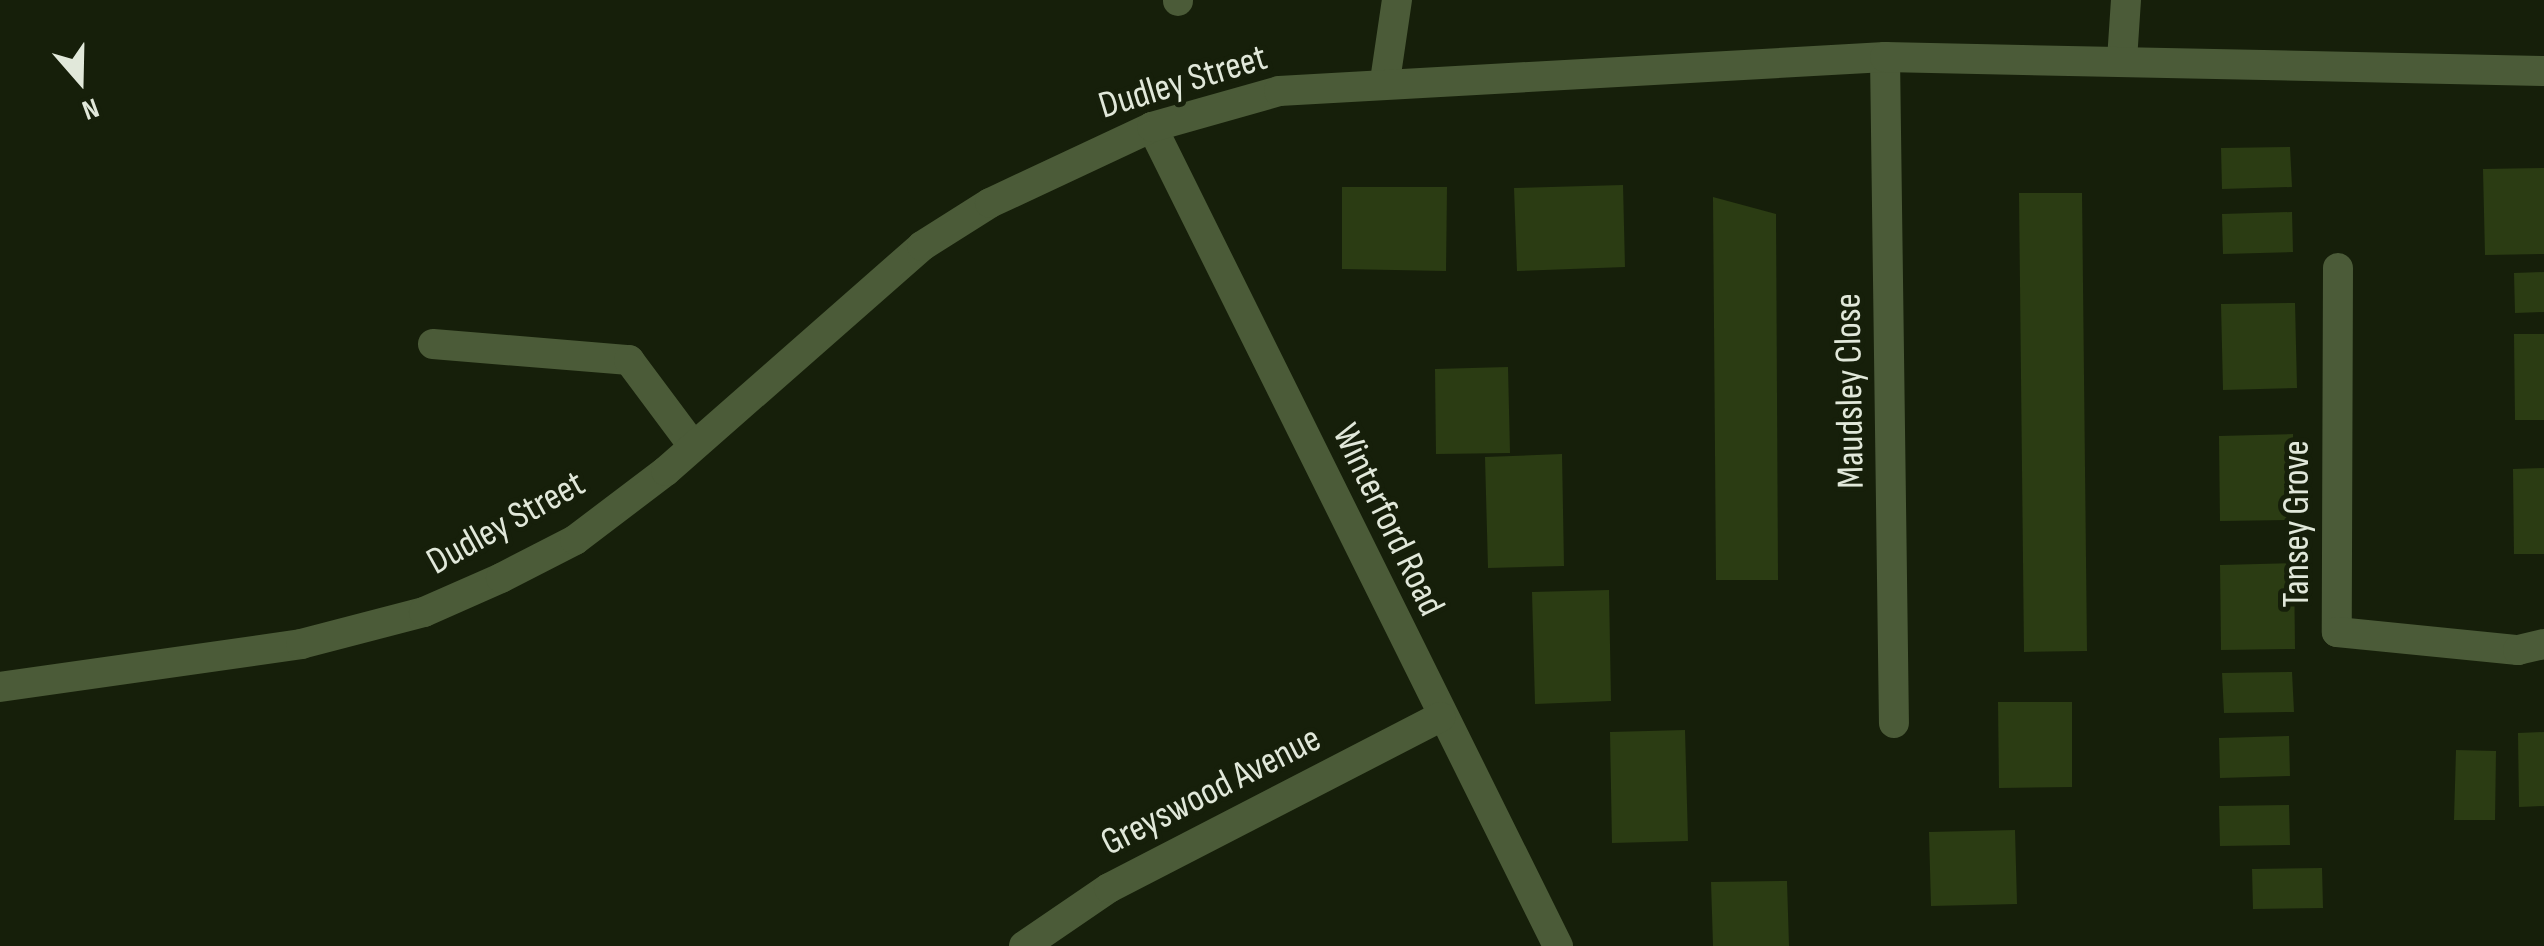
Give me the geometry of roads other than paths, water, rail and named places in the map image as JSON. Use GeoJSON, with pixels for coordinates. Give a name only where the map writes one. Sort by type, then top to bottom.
{"type":"FeatureCollection","features":[{"type":"Feature","properties":{"kind":"street"},"geometry":{"type":"LineString","coordinates":[[1385,80],[1398,0]]}},
{"type":"Feature","properties":{"kind":"street"},"geometry":{"type":"LineString","coordinates":[[2122,60],[2126,0]]}},
{"type":"Feature","properties":{"kind":"street","name":"Dudley Street"},"geometry":{"type":"LineString","coordinates":[[0,687],[301,644],[424,612],[575,540],[694,446],[922,246],[1054,168],[1152,127],[1279,91],[1385,80],[1885,57],[2544,72]]}},
{"type":"Feature","properties":{"kind":"street","name":"Maudsley Close"},"geometry":{"type":"LineString","coordinates":[[1885,57],[1894,723]]}},
{"type":"Feature","properties":{"kind":"street","name":"Winterford Road"},"geometry":{"type":"LineString","coordinates":[[1152,127],[1440,717],[1558,946]]}},
{"type":"Feature","properties":{"kind":"street","name":"Tansey Grove"},"geometry":{"type":"LineString","coordinates":[[2338,268],[2337,632],[2518,650],[2544,644]]}},
{"type":"Feature","properties":{"kind":"street"},"geometry":{"type":"LineString","coordinates":[[433,344],[629,360],[694,446]]}},
{"type":"Feature","properties":{"kind":"street","name":"Greyswood Avenue"},"geometry":{"type":"LineString","coordinates":[[1024,946],[1109,888],[1440,717]]}}]}
